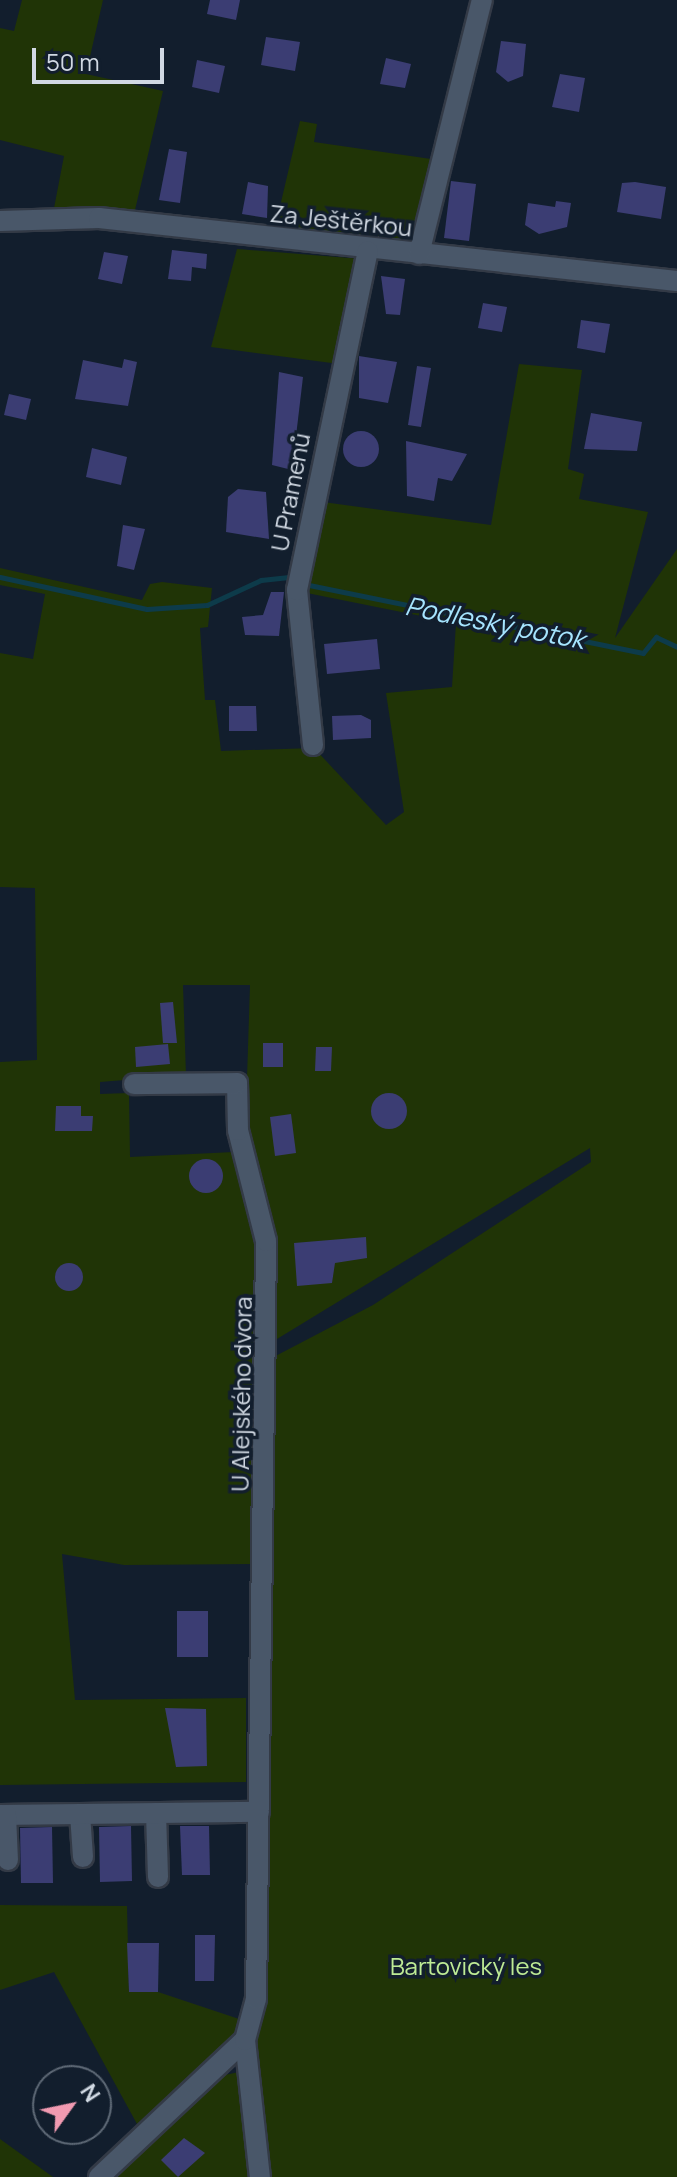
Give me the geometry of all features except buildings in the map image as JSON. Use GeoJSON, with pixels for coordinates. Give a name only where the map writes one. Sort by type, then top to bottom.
{"type":"FeatureCollection","features":[{"type":"Feature","properties":{"kind":"street"},"geometry":{"type":"LineString","coordinates":[[419,254],[482,0]]}},
{"type":"Feature","properties":{"kind":"street","name":"Za Ještěrkou"},"geometry":{"type":"LineString","coordinates":[[0,221],[99,218],[368,251],[677,281]]}},
{"type":"Feature","properties":{"kind":"street","name":"U Pramenů"},"geometry":{"type":"LineString","coordinates":[[313,745],[297,590],[368,251]]}},
{"type":"Feature","properties":{"kind":"street","name":"U Alejského dvora"},"geometry":{"type":"LineString","coordinates":[[134,1084],[237,1083],[238,1130],[266,1241],[256,1999],[245,2040],[260,2177]]}},
{"type":"Feature","properties":{"kind":"street"},"geometry":{"type":"LineString","coordinates":[[8,1860],[3,1815],[259,1812]]}},
{"type":"Feature","properties":{"kind":"street"},"geometry":{"type":"LineString","coordinates":[[156,1813],[158,1877]]}},
{"type":"Feature","properties":{"kind":"street"},"geometry":{"type":"LineString","coordinates":[[80,1814],[83,1857]]}},
{"type":"Feature","properties":{"kind":"street"},"geometry":{"type":"LineString","coordinates":[[99,2177],[245,2040]]}},
{"type":"Feature","properties":{"kind":"green space"},"geometry":{"type":"Polygon","coordinates":[[[22,0],[103,0],[86,74],[163,91],[135,210],[54,208],[64,156],[0,140],[0,28],[14,31],[22,0]]]}},
{"type":"Feature","properties":{"kind":"green space"},"geometry":{"type":"Polygon","coordinates":[[[300,121],[317,124],[314,142],[438,160],[417,250],[274,232],[300,121]]]}},
{"type":"Feature","properties":{"kind":"green space"},"geometry":{"type":"Polygon","coordinates":[[[237,249],[362,259],[339,364],[211,347],[237,249]]]}},
{"type":"Feature","properties":{"kind":"green space","name":"Bartovický les"},"geometry":{"type":"Polygon","coordinates":[[[519,364],[582,370],[568,469],[584,474],[579,499],[648,512],[615,638],[677,549],[677,2177],[270,2177],[258,2057],[245,2040],[264,1564],[124,1565],[62,1554],[75,1700],[246,1698],[246,1782],[0,1785],[0,1062],[37,1060],[35,888],[0,887],[0,653],[33,659],[45,594],[0,585],[0,568],[142,600],[150,584],[162,582],[212,588],[208,627],[200,628],[205,700],[215,700],[221,751],[314,748],[386,825],[404,812],[386,693],[452,687],[456,623],[302,592],[323,502],[491,525],[519,364]],[[183,985],[186,1075],[100,1082],[100,1094],[129,1093],[130,1157],[234,1152],[258,1232],[266,1361],[373,1305],[591,1162],[590,1148],[277,1339],[277,1256],[245,1140],[250,985],[183,985]]]}},
{"type":"Feature","properties":{"kind":"green space"},"geometry":{"type":"Polygon","coordinates":[[[0,1905],[127,1906],[129,1992],[158,1992],[242,2020],[240,2034],[137,2124],[112,2078],[112,2065],[105,2065],[54,1972],[0,1990],[0,1905]]]}},
{"type":"Feature","properties":{"kind":"green space"},"geometry":{"type":"Polygon","coordinates":[[[239,2072],[250,2177],[111,2177],[220,2076],[239,2072]]]}},
{"type":"Feature","properties":{"kind":"green space"},"geometry":{"type":"Polygon","coordinates":[[[0,2139],[53,2177],[0,2177],[0,2139]]]}},
{"type":"Feature","properties":{"kind":"waterway","name":"Podleský potok"},"geometry":{"type":"LineString","coordinates":[[0,577],[147,609],[207,605],[261,580],[289,577]]}},
{"type":"Feature","properties":{"kind":"waterway","name":"Podleský potok"},"geometry":{"type":"LineString","coordinates":[[304,584],[643,653],[656,637],[677,647]]}}]}
